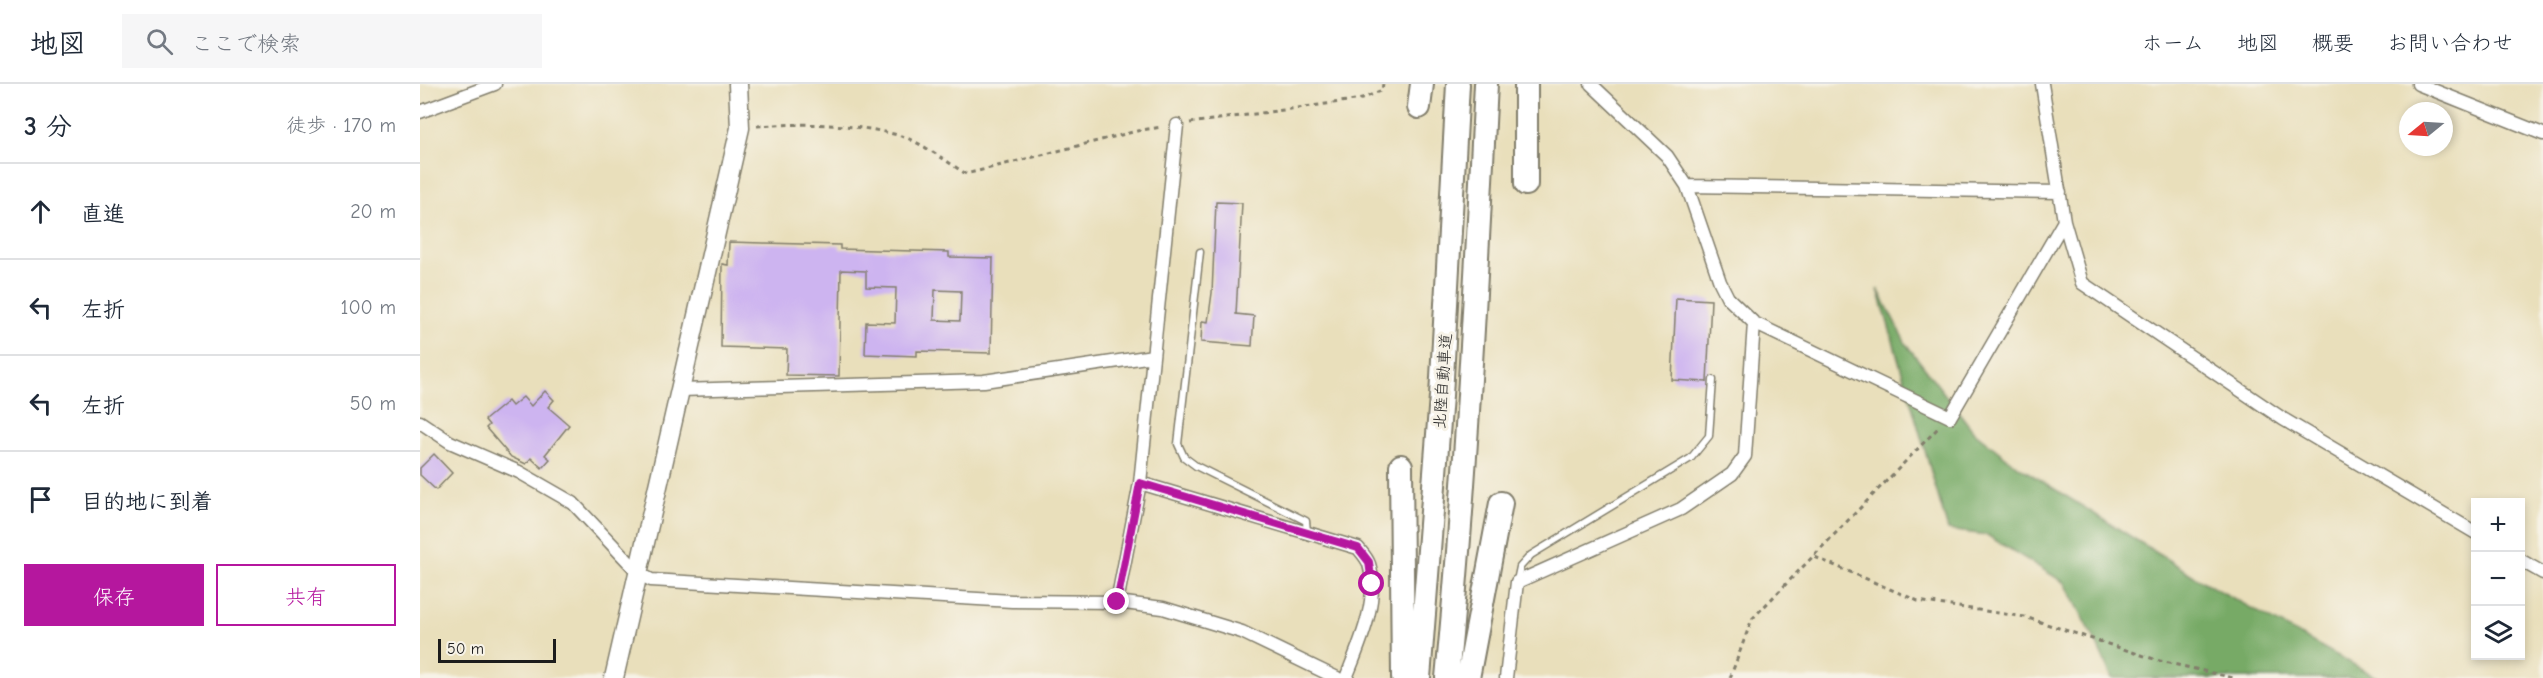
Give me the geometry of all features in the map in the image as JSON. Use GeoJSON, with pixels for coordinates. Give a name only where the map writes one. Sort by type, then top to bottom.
{"type":"FeatureCollection","features":[{"type":"Feature","properties":{"kind":"highway"},"geometry":{"type":"LineString","coordinates":[[1419,107],[1422,84]]}},
{"type":"Feature","properties":{"kind":"highway","name":"北陸自動車道"},"geometry":{"type":"LineString","coordinates":[[1419,678],[1440,419],[1458,84]]}},
{"type":"Feature","properties":{"kind":"highway","name":"北陸自動車道"},"geometry":{"type":"LineString","coordinates":[[1447,678],[1461,513],[1486,84]]}},
{"type":"Feature","properties":{"kind":"highway"},"geometry":{"type":"LineString","coordinates":[[1526,84],[1526,184]]}},
{"type":"Feature","properties":{"kind":"highway"},"geometry":{"type":"LineString","coordinates":[[1401,466],[1402,678]]}},
{"type":"Feature","properties":{"kind":"highway"},"geometry":{"type":"LineString","coordinates":[[1468,678],[1502,503]]}},
{"type":"Feature","properties":{"kind":"street"},"geometry":{"type":"LineString","coordinates":[[420,112],[495,84]]}},
{"type":"Feature","properties":{"kind":"street"},"geometry":{"type":"LineString","coordinates":[[614,678],[740,128],[738,84]]}},
{"type":"Feature","properties":{"kind":"street"},"geometry":{"type":"LineString","coordinates":[[1591,84],[1667,156],[1687,186],[1720,282],[1728,298],[1754,323],[1950,417],[2064,221]]}},
{"type":"Feature","properties":{"kind":"street"},"geometry":{"type":"LineString","coordinates":[[2042,84],[2064,221],[2082,283],[2283,419],[2471,531]]}},
{"type":"Feature","properties":{"kind":"street"},"geometry":{"type":"LineString","coordinates":[[2418,84],[2543,134]]}},
{"type":"Feature","properties":{"kind":"street"},"geometry":{"type":"LineString","coordinates":[[1117,602],[1140,483],[1178,125]]}},
{"type":"Feature","properties":{"kind":"street"},"geometry":{"type":"LineString","coordinates":[[1687,186],[2060,192]]}},
{"type":"Feature","properties":{"kind":"street"},"geometry":{"type":"LineString","coordinates":[[1506,678],[1517,582],[1681,509],[1732,474],[1745,456],[1754,323]]}},
{"type":"Feature","properties":{"kind":"street"},"geometry":{"type":"LineString","coordinates":[[681,390],[984,381],[1153,356]]}},
{"type":"Feature","properties":{"kind":"street"},"geometry":{"type":"LineString","coordinates":[[420,422],[450,442],[519,472],[573,503],[639,573],[651,580],[1012,601],[1117,602],[1163,608],[1242,632],[1337,678]]}},
{"type":"Feature","properties":{"kind":"street"},"geometry":{"type":"LineString","coordinates":[[1140,483],[1358,548],[1369,562],[1372,584],[1365,630],[1346,678]]}},
{"type":"Feature","properties":{"kind":"street"},"geometry":{"type":"LineString","coordinates":[[2525,563],[2543,573]]}},
{"type":"Feature","properties":{"kind":"lane"},"geometry":{"type":"LineString","coordinates":[[1200,252],[1178,444],[1184,457],[1196,466],[1306,521],[1307,532]]}},
{"type":"Feature","properties":{"kind":"lane"},"geometry":{"type":"LineString","coordinates":[[1517,582],[1520,567],[1531,555],[1690,458],[1708,436],[1713,380]]}},
{"type":"Feature","properties":{"kind":"path"},"geometry":{"type":"LineString","coordinates":[[740,128],[799,124],[852,127],[903,136],[966,174],[1141,129],[1362,99],[1382,90],[1383,84]]}},
{"type":"Feature","properties":{"kind":"path"},"geometry":{"type":"LineString","coordinates":[[1730,678],[1752,618],[1950,417]]}},
{"type":"Feature","properties":{"kind":"path"},"geometry":{"type":"LineString","coordinates":[[1815,556],[1918,601],[2025,617],[2160,661],[2234,678]]}},
{"type":"Feature","properties":{"kind":"green space"},"geometry":{"type":"Polygon","coordinates":[[[1878,289],[1906,344],[1974,432],[2013,463],[2202,581],[2378,678],[2112,678],[2065,583],[1987,535],[1948,530],[1878,289]]]}},
{"type":"Feature","properties":{"kind":"building"},"geometry":{"type":"Polygon","coordinates":[[[1216,202],[1242,203],[1236,314],[1254,316],[1252,346],[1201,342],[1202,321],[1208,322],[1212,293],[1216,202]]]}},
{"type":"Feature","properties":{"kind":"building"},"geometry":{"type":"Polygon","coordinates":[[[729,242],[840,245],[840,249],[949,252],[949,257],[993,258],[991,353],[917,351],[917,356],[865,354],[866,322],[895,323],[896,288],[866,287],[866,271],[841,270],[839,376],[786,375],[787,349],[721,347],[722,264],[728,265],[729,242]],[[935,290],[934,320],[960,321],[961,291],[935,290]]]}},
{"type":"Feature","properties":{"kind":"building"},"geometry":{"type":"Polygon","coordinates":[[[1676,298],[1711,300],[1707,382],[1672,380],[1676,298]]]}},
{"type":"Feature","properties":{"kind":"building"},"geometry":{"type":"Polygon","coordinates":[[[545,391],[554,400],[548,407],[569,425],[545,455],[550,459],[542,468],[531,458],[526,464],[511,457],[486,428],[489,425],[485,420],[508,401],[512,406],[523,397],[531,406],[545,391]]]}},
{"type":"Feature","properties":{"kind":"building"},"geometry":{"type":"Polygon","coordinates":[[[434,454],[452,473],[436,490],[420,475],[420,468],[434,454]]]}},
{"type":"Feature","properties":{"kind":"route"},"geometry":{"type":"LineString","coordinates":[[1117,602],[1140,483],[1358,548],[1369,562],[1372,584]]}}]}
